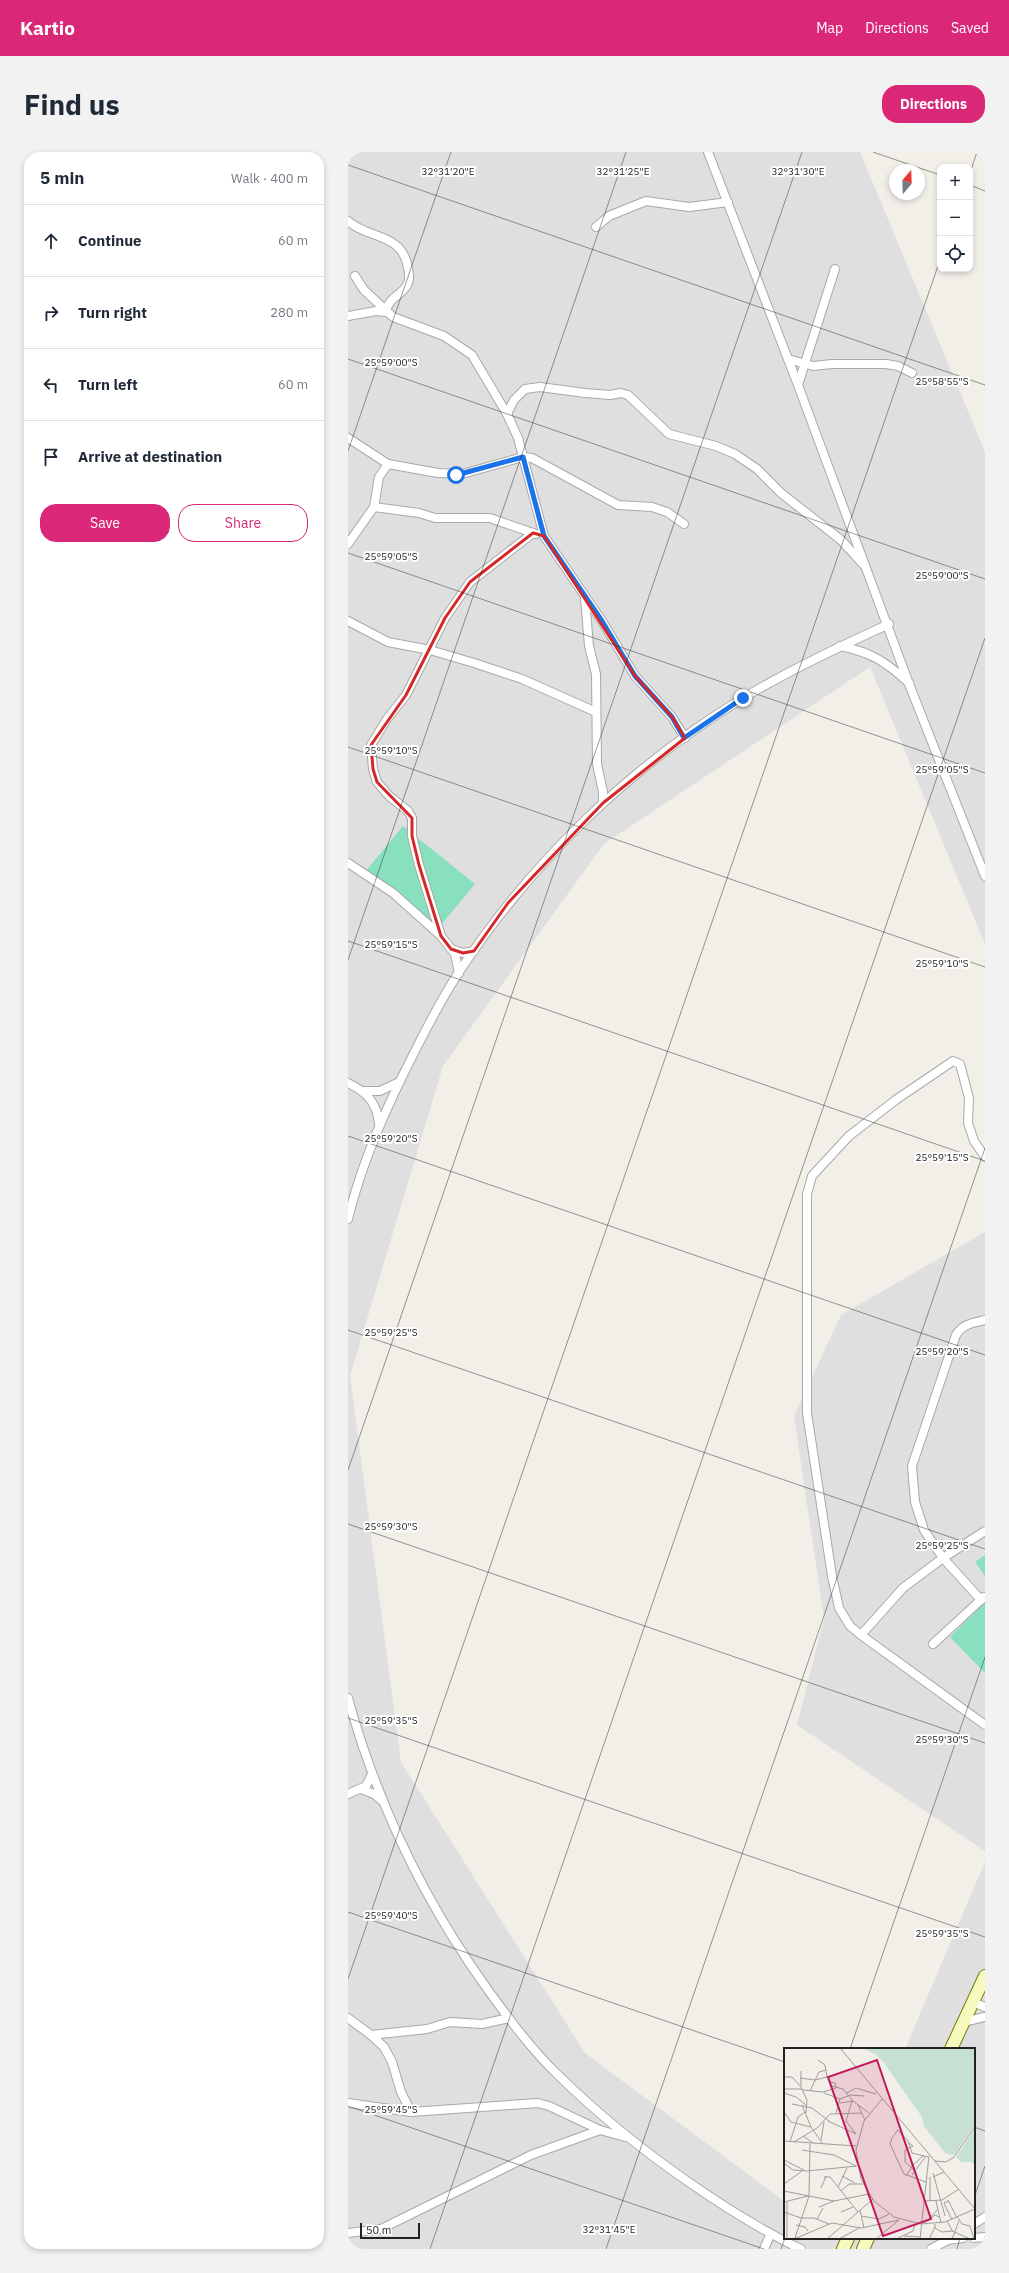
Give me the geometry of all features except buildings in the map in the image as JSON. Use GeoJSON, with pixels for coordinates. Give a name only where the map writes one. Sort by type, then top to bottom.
{"type":"FeatureCollection","features":[{"type":"Feature","properties":{"kind":"street"},"geometry":{"type":"LineString","coordinates":[[708,152],[889,624],[909,684],[985,876]]}},
{"type":"Feature","properties":{"kind":"street"},"geometry":{"type":"LineString","coordinates":[[596,227],[609,216],[646,201],[689,207],[728,202]]}},
{"type":"Feature","properties":{"kind":"street"},"geometry":{"type":"LineString","coordinates":[[348,221],[354,226],[388,239],[403,253],[409,283],[389,301],[386,312]]}},
{"type":"Feature","properties":{"kind":"street"},"geometry":{"type":"LineString","coordinates":[[798,385],[835,269]]}},
{"type":"Feature","properties":{"kind":"street"},"geometry":{"type":"LineString","coordinates":[[355,276],[364,290],[393,318],[444,336],[472,355],[507,414],[518,438],[544,536],[635,676],[672,717],[684,738]]}},
{"type":"Feature","properties":{"kind":"street"},"geometry":{"type":"LineString","coordinates":[[348,316],[376,311],[386,312]]}},
{"type":"Feature","properties":{"kind":"street"},"geometry":{"type":"LineString","coordinates":[[788,359],[804,365],[886,364],[898,366],[912,373]]}},
{"type":"Feature","properties":{"kind":"street"},"geometry":{"type":"LineString","coordinates":[[507,414],[514,400],[525,389],[540,387],[585,393],[610,395],[621,393],[628,395],[669,434],[716,446],[735,454],[757,469],[781,492],[841,540],[867,568]]}},
{"type":"Feature","properties":{"kind":"street"},"geometry":{"type":"LineString","coordinates":[[348,438],[388,464],[456,475],[523,457],[544,464],[567,478],[618,504],[652,507],[667,512],[684,524]]}},
{"type":"Feature","properties":{"kind":"street"},"geometry":{"type":"LineString","coordinates":[[348,544],[374,507],[379,477],[388,464]]}},
{"type":"Feature","properties":{"kind":"street"},"geometry":{"type":"LineString","coordinates":[[374,507],[419,513],[435,518],[490,518],[544,536]]}},
{"type":"Feature","properties":{"kind":"street"},"geometry":{"type":"LineString","coordinates":[[441,936],[419,865],[412,836],[412,818],[408,811],[389,796],[377,782],[371,744],[387,719],[406,695],[445,618],[470,582],[533,533]]}},
{"type":"Feature","properties":{"kind":"street"},"geometry":{"type":"LineString","coordinates":[[585,597],[588,646],[596,674],[597,764],[603,792],[603,803]]}},
{"type":"Feature","properties":{"kind":"street"},"geometry":{"type":"LineString","coordinates":[[348,621],[388,642],[430,650],[522,679],[596,712]]}},
{"type":"Feature","properties":{"kind":"street"},"geometry":{"type":"LineString","coordinates":[[348,1219],[353,1197],[379,1124],[399,1082],[458,973],[508,903],[583,822],[603,803],[622,786],[684,738],[743,698],[840,646],[889,624]]}},
{"type":"Feature","properties":{"kind":"street"},"geometry":{"type":"LineString","coordinates":[[840,646],[868,654],[892,668],[909,684]]}},
{"type":"Feature","properties":{"kind":"street"},"geometry":{"type":"LineString","coordinates":[[348,863],[393,893],[441,936],[455,954],[458,973]]}},
{"type":"Feature","properties":{"kind":"street"},"geometry":{"type":"LineString","coordinates":[[452,949],[463,953],[474,951]]}},
{"type":"Feature","properties":{"kind":"street"},"geometry":{"type":"LineString","coordinates":[[985,1156],[974,1141],[968,1123],[969,1098],[960,1064],[954,1061],[896,1099],[849,1136],[812,1176],[807,1194],[807,1413],[832,1576],[839,1608],[850,1626],[861,1635],[985,1725]]}},
{"type":"Feature","properties":{"kind":"street"},"geometry":{"type":"LineString","coordinates":[[348,1083],[364,1091],[380,1091],[399,1082]]}},
{"type":"Feature","properties":{"kind":"street"},"geometry":{"type":"LineString","coordinates":[[364,1091],[378,1112],[379,1124]]}},
{"type":"Feature","properties":{"kind":"street"},"geometry":{"type":"LineString","coordinates":[[933,1644],[951,1630],[983,1598],[943,1558],[924,1530],[915,1502],[912,1466],[956,1335],[960,1328],[968,1324],[985,1320]]}},
{"type":"Feature","properties":{"kind":"street"},"geometry":{"type":"LineString","coordinates":[[861,1635],[903,1588],[943,1558],[985,1532]]}},
{"type":"Feature","properties":{"kind":"street"},"geometry":{"type":"LineString","coordinates":[[348,1701],[381,1801],[425,1891],[464,1956],[509,2018],[558,2075],[651,2157],[731,2212],[770,2235],[801,2249]]}},
{"type":"Feature","properties":{"kind":"street"},"geometry":{"type":"LineString","coordinates":[[348,1794],[361,1789],[370,1781],[372,1774]]}},
{"type":"Feature","properties":{"kind":"street"},"geometry":{"type":"LineString","coordinates":[[361,1789],[374,1794],[381,1801]]}},
{"type":"Feature","properties":{"kind":"street"},"geometry":{"type":"LineString","coordinates":[[951,2048],[985,1976]]}},
{"type":"Feature","properties":{"kind":"street"},"geometry":{"type":"LineString","coordinates":[[973,2002],[985,2007]]}},
{"type":"Feature","properties":{"kind":"street"},"geometry":{"type":"LineString","coordinates":[[963,2022],[985,2017]]}},
{"type":"Feature","properties":{"kind":"street"},"geometry":{"type":"LineString","coordinates":[[348,2018],[384,2047],[392,2062],[401,2092],[411,2112]]}},
{"type":"Feature","properties":{"kind":"street"},"geometry":{"type":"LineString","coordinates":[[371,2036],[427,2029],[450,2022],[482,2024],[509,2018]]}},
{"type":"Feature","properties":{"kind":"street"},"geometry":{"type":"LineString","coordinates":[[348,2103],[411,2112],[538,2103],[549,2106],[600,2130],[628,2138]]}},
{"type":"Feature","properties":{"kind":"street"},"geometry":{"type":"LineString","coordinates":[[348,2233],[381,2230],[531,2155],[600,2130]]}},
{"type":"Feature","properties":{"kind":"street"},"geometry":{"type":"LineString","coordinates":[[975,2223],[985,2217]]}},
{"type":"Feature","properties":{"kind":"street"},"geometry":{"type":"LineString","coordinates":[[764,2249],[770,2235]]}},
{"type":"Feature","properties":{"kind":"street"},"geometry":{"type":"LineString","coordinates":[[975,2238],[985,2237]]}},
{"type":"Feature","properties":{"kind":"street"},"geometry":{"type":"LineString","coordinates":[[843,2249],[848,2239]]}},
{"type":"Feature","properties":{"kind":"street"},"geometry":{"type":"LineString","coordinates":[[863,2249],[868,2239]]}},
{"type":"Feature","properties":{"kind":"street"},"geometry":{"type":"LineString","coordinates":[[930,2249],[952,2239]]}},
{"type":"Feature","properties":{"kind":"highlighted area"},"geometry":{"type":"Polygon","coordinates":[[[533,533],[544,536],[635,676],[672,717],[685,738],[603,803],[508,903],[474,951],[463,953],[451,949],[441,936],[419,865],[412,836],[412,818],[377,782],[373,769],[371,745],[406,695],[445,618],[470,582],[533,533]]]}},
{"type":"Feature","properties":{"kind":"shaded area"},"geometry":{"type":"Polygon","coordinates":[[[348,152],[860,152],[985,452],[985,944],[870,667],[604,844],[443,1066],[350,1376],[401,1762],[585,2053],[784,2201],[784,2239],[975,2239],[975,2048],[905,2048],[985,1862],[985,2249],[348,2249],[348,152]]]}},
{"type":"Feature","properties":{"kind":"shaded area"},"geometry":{"type":"Polygon","coordinates":[[[985,1232],[985,1851],[797,1725],[824,1619],[794,1416],[841,1315],[985,1232]]]}},
{"type":"Feature","properties":{"kind":"green space"},"geometry":{"type":"Polygon","coordinates":[[[403,826],[475,884],[436,931],[365,872],[403,826]]]}},
{"type":"Feature","properties":{"kind":"green space"},"geometry":{"type":"Polygon","coordinates":[[[985,1555],[985,1576],[975,1562],[985,1555]]]}},
{"type":"Feature","properties":{"kind":"green space"},"geometry":{"type":"Polygon","coordinates":[[[985,1602],[985,1673],[950,1637],[985,1602]]]}},
{"type":"Feature","properties":{"kind":"route"},"geometry":{"type":"LineString","coordinates":[[456,475],[523,457],[544,536],[602,621],[635,676],[651,696],[672,717],[684,738],[743,698]]}}]}
